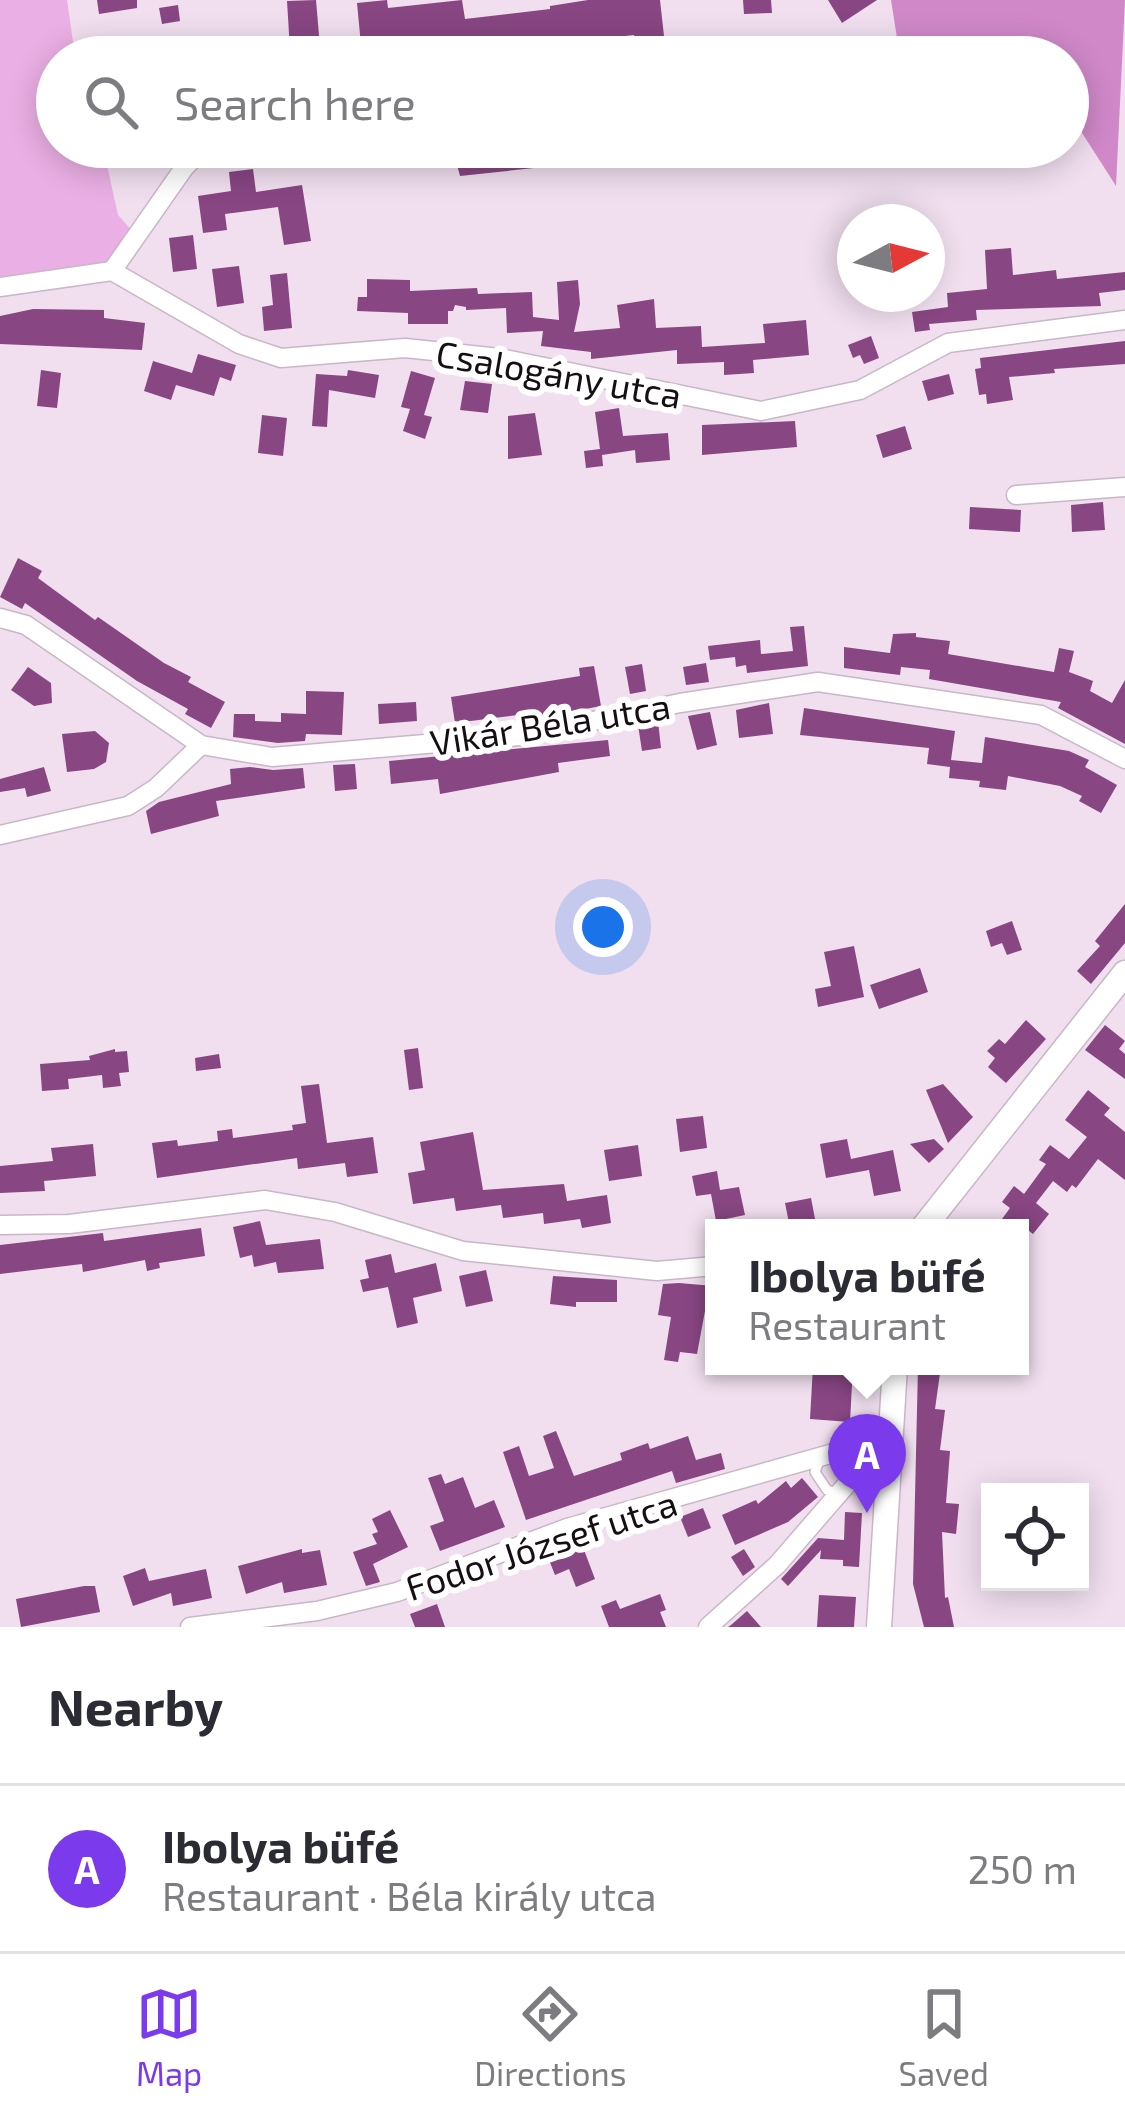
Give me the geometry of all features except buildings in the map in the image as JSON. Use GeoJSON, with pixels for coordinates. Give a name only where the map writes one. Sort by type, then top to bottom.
{"type":"FeatureCollection","features":[{"type":"Feature","properties":{"kind":"street"},"geometry":{"type":"LineString","coordinates":[[0,287],[112,271],[184,168]]}},
{"type":"Feature","properties":{"kind":"street","name":"Csalogány utca"},"geometry":{"type":"LineString","coordinates":[[112,271],[239,344],[280,358],[405,348],[500,358],[761,411],[860,390],[948,343],[1125,320]]}},
{"type":"Feature","properties":{"kind":"street"},"geometry":{"type":"LineString","coordinates":[[1016,495],[1125,488]]}},
{"type":"Feature","properties":{"kind":"street","name":"Vikár Béla utca"},"geometry":{"type":"LineString","coordinates":[[0,618],[26,625],[201,745],[272,757],[520,736],[680,703],[818,682],[1041,715],[1125,759]]}},
{"type":"Feature","properties":{"kind":"street"},"geometry":{"type":"LineString","coordinates":[[0,835],[128,806],[157,788],[201,745]]}},
{"type":"Feature","properties":{"kind":"street"},"geometry":{"type":"LineString","coordinates":[[924,1219],[1125,974]]}},
{"type":"Feature","properties":{"kind":"street"},"geometry":{"type":"LineString","coordinates":[[0,1226],[69,1224],[265,1200],[335,1212],[463,1251],[657,1271],[705,1267]]}},
{"type":"Feature","properties":{"kind":"street"},"geometry":{"type":"LineString","coordinates":[[879,1627],[894,1375]]}},
{"type":"Feature","properties":{"kind":"street"},"geometry":{"type":"LineString","coordinates":[[708,1627],[777,1565],[887,1438]]}},
{"type":"Feature","properties":{"kind":"street","name":"Fodor József utca"},"geometry":{"type":"LineString","coordinates":[[190,1627],[317,1611],[397,1592],[567,1528],[887,1438]]}},
{"type":"Feature","properties":{"kind":"lane"},"geometry":{"type":"LineString","coordinates":[[820,1458],[815,1472],[820,1484],[839,1493]]}},
{"type":"Feature","properties":{"kind":"shaded area"},"geometry":{"type":"Polygon","coordinates":[[[0,0],[67,0],[72,36],[36,36],[36,168],[108,168],[118,215],[134,233],[106,264],[0,278],[0,0]]]}},
{"type":"Feature","properties":{"kind":"shaded area"},"geometry":{"type":"Polygon","coordinates":[[[891,0],[1125,0],[1116,186],[1089,144],[1089,36],[897,36],[891,0]]]}},
{"type":"Feature","properties":{"kind":"place","name":"Ibolya büfé"},"geometry":{"type":"Point","coordinates":[867,1513]}}]}
